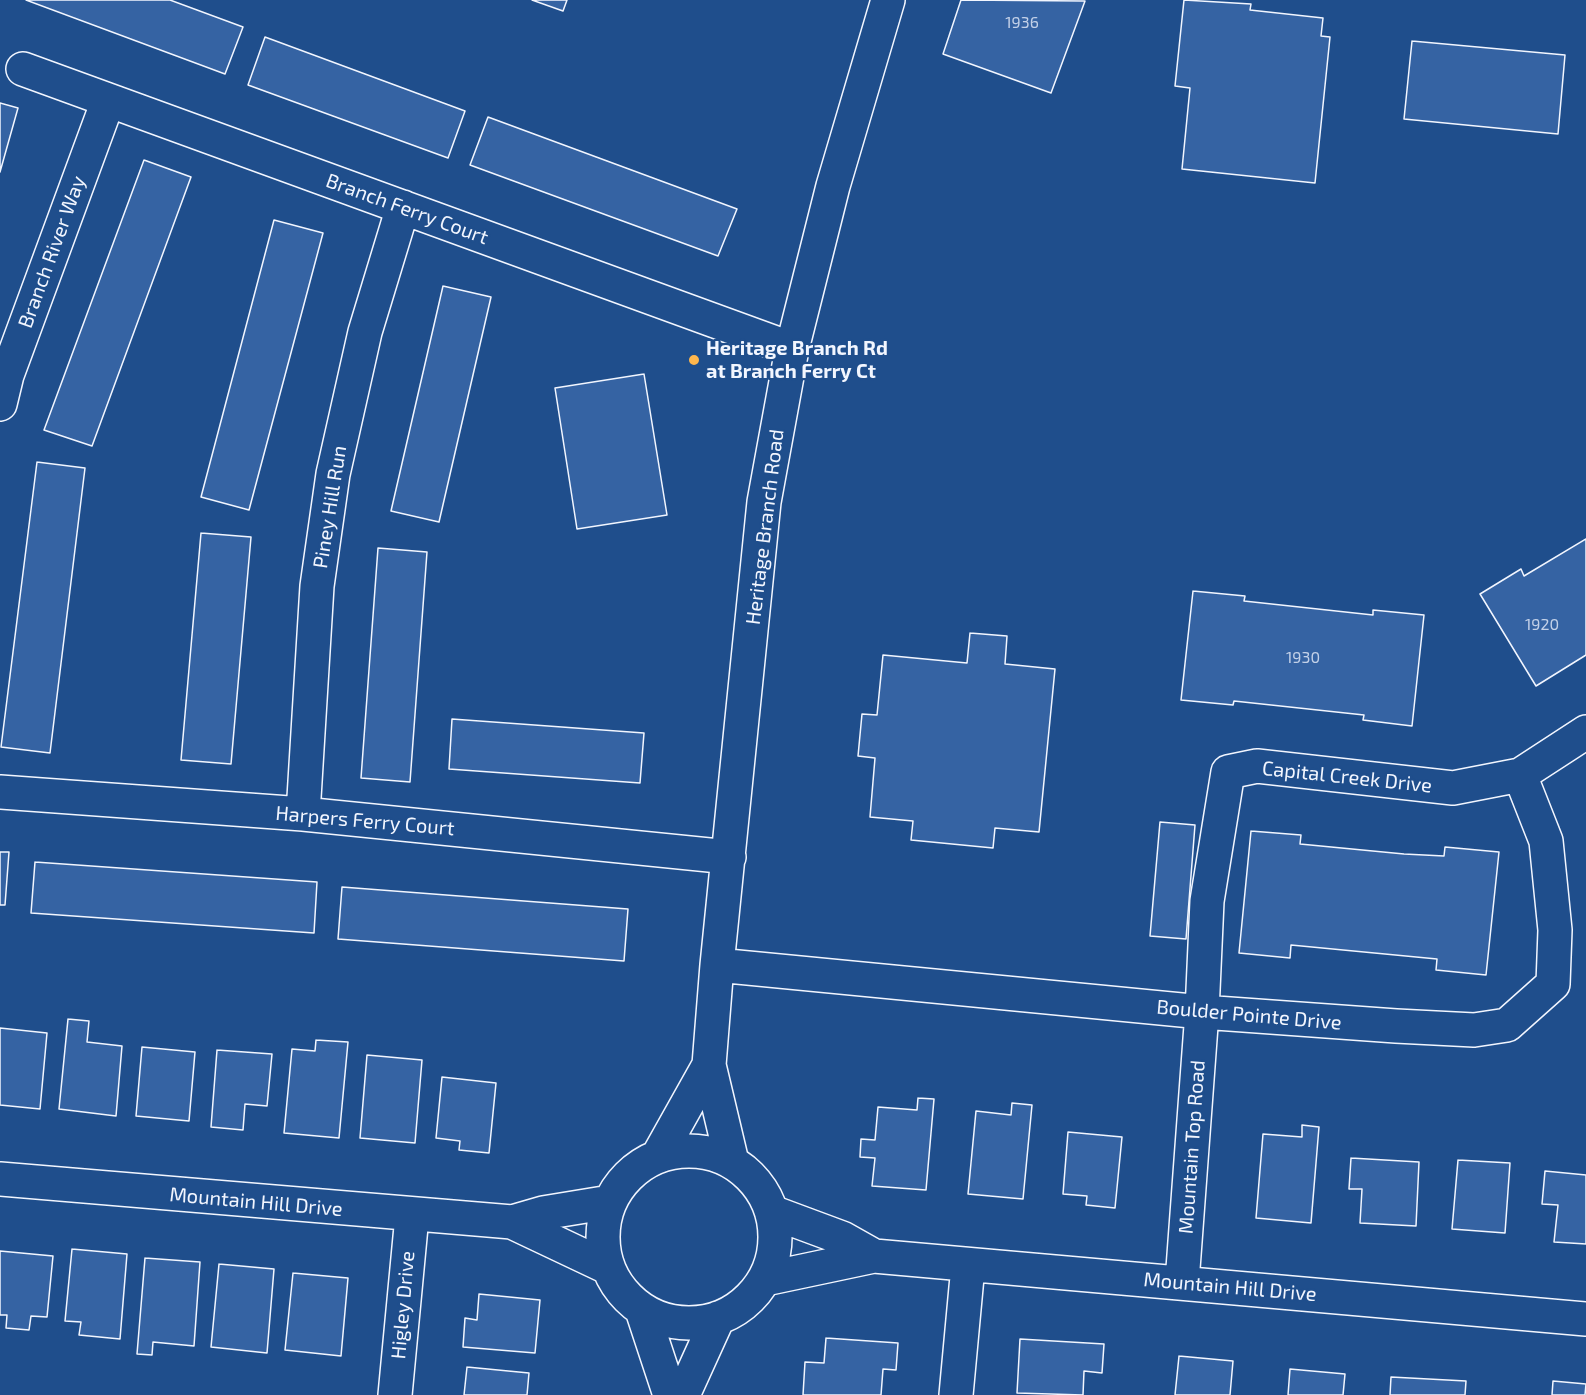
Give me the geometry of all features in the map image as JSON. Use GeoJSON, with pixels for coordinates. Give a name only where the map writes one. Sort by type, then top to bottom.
{"type":"FeatureCollection","features":[{"type":"Feature","properties":{"kind":"street","name":"Heritage Branch Road"},"geometry":{"type":"LineString","coordinates":[[732,1162],[709,1065],[764,502],[792,349],[833,186],[888,0]]}},
{"type":"Feature","properties":{"kind":"street","name":"Branch Ferry Court"},"geometry":{"type":"LineString","coordinates":[[23,69],[792,349]]}},
{"type":"Feature","properties":{"kind":"street","name":"Branch River Way"},"geometry":{"type":"LineString","coordinates":[[0,404],[7,375],[108,101]]}},
{"type":"Feature","properties":{"kind":"street","name":"Piney Hill Run"},"geometry":{"type":"LineString","coordinates":[[303,814],[317,586],[333,474],[365,332],[403,207]]}},
{"type":"Feature","properties":{"kind":"street","name":"Capital Creek Drive"},"geometry":{"type":"LineString","coordinates":[[1202,1012],[1207,901],[1228,772],[1257,766],[1453,788],[1520,775],[1586,732]]}},
{"type":"Feature","properties":{"kind":"street","name":"Boulder Pointe Drive"},"geometry":{"type":"LineString","coordinates":[[717,965],[1202,1012],[1474,1030],[1507,1025],[1553,984],[1555,930],[1546,841],[1520,775]]}},
{"type":"Feature","properties":{"kind":"street","name":"Harpers Ferry Court"},"geometry":{"type":"LineString","coordinates":[[0,792],[303,814],[729,857]]}},
{"type":"Feature","properties":{"kind":"street","name":"Mountain Top Road"},"geometry":{"type":"LineString","coordinates":[[1182,1282],[1202,1012]]}},
{"type":"Feature","properties":{"kind":"street","name":"Heritage Branch Road"},"geometry":{"type":"LineString","coordinates":[[657,1156],[709,1065]]}},
{"type":"Feature","properties":{"kind":"street"},"geometry":{"type":"LineString","coordinates":[[683,1150],[708,1153],[732,1162],[757,1183],[772,1212],[776,1234],[773,1257],[765,1279],[753,1296],[737,1309],[718,1318],[692,1323],[666,1320],[642,1310],[621,1291],[607,1267],[602,1245],[603,1223],[610,1202],[621,1182],[638,1167],[657,1156],[683,1150]]}},
{"type":"Feature","properties":{"kind":"street","name":"Mountain Hill Drive"},"geometry":{"type":"LineString","coordinates":[[0,1179],[412,1216],[512,1222],[543,1213],[610,1202]]}},
{"type":"Feature","properties":{"kind":"street","name":"Mountain Hill Drive"},"geometry":{"type":"LineString","coordinates":[[772,1212],[842,1238],[874,1256]]}},
{"type":"Feature","properties":{"kind":"street","name":"Higley Drive"},"geometry":{"type":"LineString","coordinates":[[395,1395],[412,1216]]}},
{"type":"Feature","properties":{"kind":"street","name":"Mountain Hill Drive"},"geometry":{"type":"LineString","coordinates":[[512,1222],[607,1267]]}},
{"type":"Feature","properties":{"kind":"street","name":"Mountain Hill Drive"},"geometry":{"type":"LineString","coordinates":[[765,1279],[874,1256],[1586,1319]]}},
{"type":"Feature","properties":{"kind":"street"},"geometry":{"type":"LineString","coordinates":[[956,1395],[968,1266]]}},
{"type":"Feature","properties":{"kind":"street"},"geometry":{"type":"LineString","coordinates":[[642,1310],[670,1395]]}},
{"type":"Feature","properties":{"kind":"street"},"geometry":{"type":"LineString","coordinates":[[683,1395],[718,1318]]}},
{"type":"Feature","properties":{"kind":"building"},"geometry":{"type":"Polygon","coordinates":[[[26,0],[170,0],[243,27],[225,74],[26,0]]]}},
{"type":"Feature","properties":{"kind":"building"},"geometry":{"type":"Polygon","coordinates":[[[532,0],[567,0],[563,11],[532,0]]]}},
{"type":"Feature","properties":{"kind":"building"},"geometry":{"type":"Polygon","coordinates":[[[961,0],[1085,1],[1051,93],[943,54],[961,0]]]}},
{"type":"Feature","properties":{"kind":"building"},"geometry":{"type":"Polygon","coordinates":[[[1184,0],[1251,4],[1250,10],[1323,18],[1321,36],[1330,37],[1315,183],[1182,169],[1190,88],[1175,86],[1184,0]]]}},
{"type":"Feature","properties":{"kind":"building"},"geometry":{"type":"Polygon","coordinates":[[[265,37],[465,111],[448,158],[248,85],[265,37]]]}},
{"type":"Feature","properties":{"kind":"building"},"geometry":{"type":"Polygon","coordinates":[[[1412,41],[1565,55],[1558,134],[1404,119],[1412,41]]]}},
{"type":"Feature","properties":{"kind":"building"},"geometry":{"type":"Polygon","coordinates":[[[0,103],[18,108],[0,172],[0,103]]]}},
{"type":"Feature","properties":{"kind":"building"},"geometry":{"type":"Polygon","coordinates":[[[488,117],[737,209],[718,256],[470,165],[488,117]]]}},
{"type":"Feature","properties":{"kind":"building"},"geometry":{"type":"Polygon","coordinates":[[[144,160],[191,177],[92,446],[44,430],[144,160]]]}},
{"type":"Feature","properties":{"kind":"building"},"geometry":{"type":"Polygon","coordinates":[[[274,220],[323,233],[249,510],[201,497],[274,220]]]}},
{"type":"Feature","properties":{"kind":"building"},"geometry":{"type":"Polygon","coordinates":[[[443,286],[491,297],[439,522],[391,511],[443,286]]]}},
{"type":"Feature","properties":{"kind":"building"},"geometry":{"type":"Polygon","coordinates":[[[644,374],[667,515],[577,529],[555,388],[644,374]]]}},
{"type":"Feature","properties":{"kind":"building"},"geometry":{"type":"Polygon","coordinates":[[[37,462],[85,468],[50,753],[1,747],[37,462]]]}},
{"type":"Feature","properties":{"kind":"building"},"geometry":{"type":"Polygon","coordinates":[[[201,533],[251,537],[231,764],[181,760],[201,533]]]}},
{"type":"Feature","properties":{"kind":"building"},"geometry":{"type":"Polygon","coordinates":[[[1586,539],[1586,655],[1536,686],[1480,594],[1521,569],[1524,576],[1586,539]]]}},
{"type":"Feature","properties":{"kind":"building"},"geometry":{"type":"Polygon","coordinates":[[[378,548],[427,552],[410,782],[361,778],[378,548]]]}},
{"type":"Feature","properties":{"kind":"building"},"geometry":{"type":"Polygon","coordinates":[[[1193,591],[1245,596],[1244,601],[1373,615],[1373,610],[1424,615],[1412,726],[1363,720],[1364,715],[1234,701],[1233,705],[1181,700],[1193,591]]]}},
{"type":"Feature","properties":{"kind":"building"},"geometry":{"type":"Polygon","coordinates":[[[970,633],[1007,636],[1005,664],[1055,669],[1039,832],[995,828],[993,848],[911,840],[913,821],[870,817],[875,758],[858,756],[862,714],[877,715],[883,655],[967,663],[970,633]]]}},
{"type":"Feature","properties":{"kind":"building"},"geometry":{"type":"Polygon","coordinates":[[[452,719],[644,733],[640,783],[449,769],[452,719]]]}},
{"type":"Feature","properties":{"kind":"building"},"geometry":{"type":"Polygon","coordinates":[[[1160,822],[1195,825],[1186,939],[1150,936],[1160,822]]]}},
{"type":"Feature","properties":{"kind":"building"},"geometry":{"type":"Polygon","coordinates":[[[1251,831],[1301,835],[1300,844],[1404,854],[1444,856],[1445,847],[1499,852],[1486,975],[1436,970],[1437,959],[1291,945],[1290,958],[1239,953],[1251,831]]]}},
{"type":"Feature","properties":{"kind":"building"},"geometry":{"type":"Polygon","coordinates":[[[0,852],[9,852],[5,905],[0,905],[0,852]]]}},
{"type":"Feature","properties":{"kind":"building"},"geometry":{"type":"Polygon","coordinates":[[[35,862],[317,882],[314,933],[31,913],[35,862]]]}},
{"type":"Feature","properties":{"kind":"building"},"geometry":{"type":"Polygon","coordinates":[[[342,887],[628,909],[624,961],[338,939],[342,887]]]}},
{"type":"Feature","properties":{"kind":"building"},"geometry":{"type":"Polygon","coordinates":[[[68,1019],[89,1021],[87,1042],[122,1046],[116,1116],[59,1109],[68,1019]]]}},
{"type":"Feature","properties":{"kind":"building"},"geometry":{"type":"Polygon","coordinates":[[[0,1028],[47,1033],[40,1109],[0,1105],[0,1028]]]}},
{"type":"Feature","properties":{"kind":"building"},"geometry":{"type":"Polygon","coordinates":[[[316,1040],[348,1042],[339,1138],[284,1133],[292,1049],[315,1051],[316,1040]]]}},
{"type":"Feature","properties":{"kind":"building"},"geometry":{"type":"Polygon","coordinates":[[[142,1047],[195,1052],[189,1121],[136,1116],[142,1047]]]}},
{"type":"Feature","properties":{"kind":"building"},"geometry":{"type":"Polygon","coordinates":[[[217,1050],[272,1054],[267,1106],[245,1104],[243,1130],[211,1127],[217,1050]]]}},
{"type":"Feature","properties":{"kind":"building"},"geometry":{"type":"Polygon","coordinates":[[[367,1055],[422,1060],[415,1143],[360,1138],[367,1055]]]}},
{"type":"Feature","properties":{"kind":"building"},"geometry":{"type":"Polygon","coordinates":[[[442,1077],[496,1083],[489,1153],[459,1150],[460,1141],[436,1138],[442,1077]]]}},
{"type":"Feature","properties":{"kind":"building"},"geometry":{"type":"Polygon","coordinates":[[[918,1098],[934,1099],[926,1190],[872,1186],[875,1158],[860,1157],[861,1139],[875,1140],[878,1107],[917,1110],[918,1098]]]}},
{"type":"Feature","properties":{"kind":"building"},"geometry":{"type":"Polygon","coordinates":[[[1012,1103],[1032,1105],[1023,1199],[968,1194],[976,1111],[1011,1115],[1012,1103]]]}},
{"type":"Feature","properties":{"kind":"building"},"geometry":{"type":"Polygon","coordinates":[[[1302,1125],[1319,1127],[1311,1223],[1256,1218],[1263,1134],[1302,1137],[1302,1125]]]}},
{"type":"Feature","properties":{"kind":"building"},"geometry":{"type":"Polygon","coordinates":[[[1068,1132],[1122,1137],[1115,1208],[1086,1205],[1087,1196],[1063,1194],[1068,1132]]]}},
{"type":"Feature","properties":{"kind":"building"},"geometry":{"type":"Polygon","coordinates":[[[1351,1158],[1419,1162],[1416,1226],[1360,1223],[1362,1189],[1349,1189],[1351,1158]]]}},
{"type":"Feature","properties":{"kind":"building"},"geometry":{"type":"Polygon","coordinates":[[[1458,1160],[1510,1163],[1505,1233],[1452,1229],[1458,1160]]]}},
{"type":"Feature","properties":{"kind":"building"},"geometry":{"type":"Polygon","coordinates":[[[1545,1171],[1586,1175],[1586,1244],[1554,1242],[1558,1205],[1542,1204],[1545,1171]]]}},
{"type":"Feature","properties":{"kind":"building"},"geometry":{"type":"Polygon","coordinates":[[[72,1249],[127,1254],[120,1339],[79,1335],[81,1322],[65,1321],[72,1249]]]}},
{"type":"Feature","properties":{"kind":"building"},"geometry":{"type":"Polygon","coordinates":[[[0,1251],[53,1256],[47,1317],[31,1316],[29,1330],[6,1328],[7,1315],[0,1315],[0,1251]]]}},
{"type":"Feature","properties":{"kind":"building"},"geometry":{"type":"Polygon","coordinates":[[[145,1258],[200,1262],[194,1346],[153,1342],[152,1355],[137,1354],[145,1258]]]}},
{"type":"Feature","properties":{"kind":"building"},"geometry":{"type":"Polygon","coordinates":[[[219,1264],[274,1269],[267,1353],[211,1347],[219,1264]]]}},
{"type":"Feature","properties":{"kind":"building"},"geometry":{"type":"Polygon","coordinates":[[[293,1273],[348,1278],[341,1356],[285,1350],[293,1273]]]}},
{"type":"Feature","properties":{"kind":"building"},"geometry":{"type":"Polygon","coordinates":[[[479,1294],[540,1300],[535,1353],[463,1347],[465,1318],[477,1320],[479,1294]]]}},
{"type":"Feature","properties":{"kind":"building"},"geometry":{"type":"Polygon","coordinates":[[[826,1338],[898,1343],[896,1370],[883,1369],[881,1395],[803,1395],[805,1362],[824,1363],[826,1338]]]}},
{"type":"Feature","properties":{"kind":"building"},"geometry":{"type":"Polygon","coordinates":[[[1020,1339],[1104,1344],[1102,1373],[1084,1371],[1083,1395],[1017,1393],[1020,1339]]]}},
{"type":"Feature","properties":{"kind":"building"},"geometry":{"type":"Polygon","coordinates":[[[1179,1356],[1233,1361],[1230,1395],[1175,1395],[1179,1356]]]}},
{"type":"Feature","properties":{"kind":"building"},"geometry":{"type":"Polygon","coordinates":[[[467,1367],[529,1373],[527,1395],[464,1395],[467,1367]]]}},
{"type":"Feature","properties":{"kind":"building"},"geometry":{"type":"Polygon","coordinates":[[[1290,1369],[1345,1374],[1343,1395],[1288,1395],[1290,1369]]]}},
{"type":"Feature","properties":{"kind":"building"},"geometry":{"type":"Polygon","coordinates":[[[1391,1377],[1466,1381],[1465,1395],[1390,1395],[1391,1377]]]}},
{"type":"Feature","properties":{"kind":"building"},"geometry":{"type":"Polygon","coordinates":[[[1553,1381],[1586,1384],[1585,1395],[1552,1395],[1553,1381]]]}},
{"type":"Feature","properties":{"kind":"place","name":"Heritage Branch Rd at Branch Ferry Ct"},"geometry":{"type":"Point","coordinates":[694,360]}}]}
